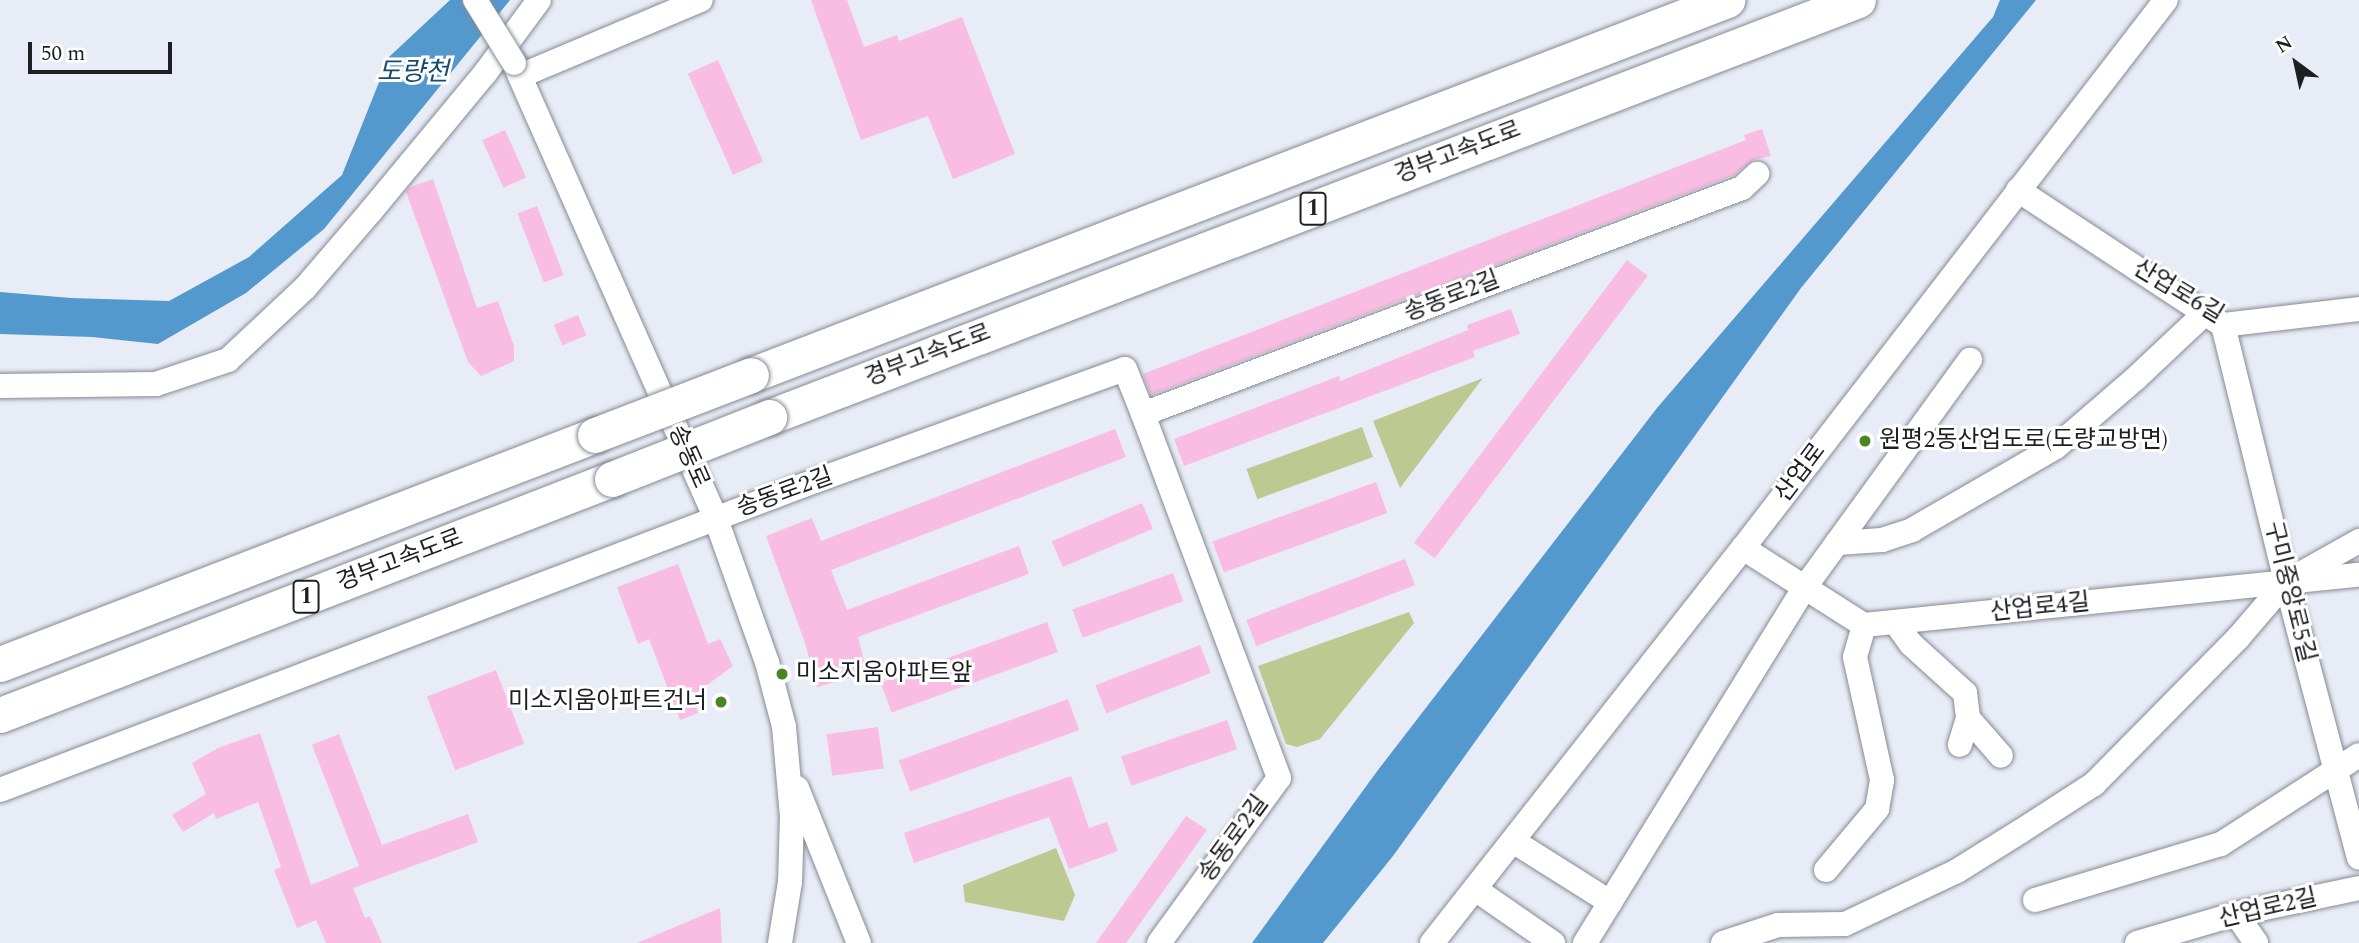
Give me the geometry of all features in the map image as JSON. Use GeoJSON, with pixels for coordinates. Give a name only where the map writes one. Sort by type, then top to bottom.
{"type":"FeatureCollection","features":[{"type":"Feature","properties":{"kind":"highway","name":"경부고속도로"},"geometry":{"type":"LineString","coordinates":[[0,664],[1727,0]]}},
{"type":"Feature","properties":{"kind":"highway","name":"경부고속도로"},"geometry":{"type":"LineString","coordinates":[[0,715],[1858,0]]}},
{"type":"Feature","properties":{"kind":"street","name":"송동로"},"geometry":{"type":"LineString","coordinates":[[475,0],[517,69],[716,519],[767,662],[784,727],[792,816],[790,882],[780,943]]}},
{"type":"Feature","properties":{"kind":"street"},"geometry":{"type":"LineString","coordinates":[[0,386],[156,384],[228,360],[305,288],[363,221],[486,72],[539,0]]}},
{"type":"Feature","properties":{"kind":"street"},"geometry":{"type":"LineString","coordinates":[[517,69],[701,0]]}},
{"type":"Feature","properties":{"kind":"street","name":"산업로"},"geometry":{"type":"LineString","coordinates":[[1432,943],[1743,548],[2166,0]]}},
{"type":"Feature","properties":{"kind":"street","name":"송동로2길"},"geometry":{"type":"LineString","coordinates":[[1143,414],[1741,188],[1757,174]]}},
{"type":"Feature","properties":{"kind":"street","name":"산업로6길"},"geometry":{"type":"LineString","coordinates":[[2018,190],[2214,319],[2359,309]]}},
{"type":"Feature","properties":{"kind":"street"},"geometry":{"type":"LineString","coordinates":[[1837,543],[1882,540],[1912,530],[2056,447],[2135,379],[2214,319]]}},
{"type":"Feature","properties":{"kind":"street","name":"구미중앙로5길"},"geometry":{"type":"LineString","coordinates":[[2214,319],[2359,858]]}},
{"type":"Feature","properties":{"kind":"street"},"geometry":{"type":"LineString","coordinates":[[1585,943],[1805,587],[1970,360]]}},
{"type":"Feature","properties":{"kind":"street","name":"송동로2길"},"geometry":{"type":"LineString","coordinates":[[716,519],[1125,369],[1279,778],[1159,943]]}},
{"type":"Feature","properties":{"kind":"street"},"geometry":{"type":"LineString","coordinates":[[0,790],[716,519]]}},
{"type":"Feature","properties":{"kind":"street"},"geometry":{"type":"LineString","coordinates":[[1723,943],[1778,925],[1845,924],[1957,871],[2094,784],[2238,639],[2286,582],[2359,541]]}},
{"type":"Feature","properties":{"kind":"street"},"geometry":{"type":"LineString","coordinates":[[1743,548],[1864,625],[1855,657],[1865,690],[1882,780],[1877,809],[1826,870]]}},
{"type":"Feature","properties":{"kind":"street","name":"산업로4길"},"geometry":{"type":"LineString","coordinates":[[1864,625],[2359,575]]}},
{"type":"Feature","properties":{"kind":"street"},"geometry":{"type":"LineString","coordinates":[[1895,622],[1911,644],[1965,693],[1968,718],[1961,746]]}},
{"type":"Feature","properties":{"kind":"street"},"geometry":{"type":"LineString","coordinates":[[1968,718],[2001,756]]}},
{"type":"Feature","properties":{"kind":"street"},"geometry":{"type":"LineString","coordinates":[[2035,900],[2221,844],[2359,755]]}},
{"type":"Feature","properties":{"kind":"street"},"geometry":{"type":"LineString","coordinates":[[787,762],[859,943]]}},
{"type":"Feature","properties":{"kind":"street"},"geometry":{"type":"LineString","coordinates":[[1513,841],[1610,902]]}},
{"type":"Feature","properties":{"kind":"street","name":"산업로2길"},"geometry":{"type":"LineString","coordinates":[[2137,943],[2236,914],[2359,888]]}},
{"type":"Feature","properties":{"kind":"street"},"geometry":{"type":"LineString","coordinates":[[1475,889],[1553,943]]}},
{"type":"Feature","properties":{"kind":"street"},"geometry":{"type":"LineString","coordinates":[[2236,914],[2256,943]]}},
{"type":"Feature","properties":{"kind":"green space"},"geometry":{"type":"Polygon","coordinates":[[[1483,378],[1400,488],[1373,421],[1483,378]]]}},
{"type":"Feature","properties":{"kind":"green space"},"geometry":{"type":"Polygon","coordinates":[[[1362,427],[1373,457],[1257,499],[1246,469],[1362,427]]]}},
{"type":"Feature","properties":{"kind":"green space"},"geometry":{"type":"Polygon","coordinates":[[[1409,612],[1414,623],[1320,739],[1297,747],[1286,744],[1258,666],[1409,612]]]}},
{"type":"Feature","properties":{"kind":"green space"},"geometry":{"type":"Polygon","coordinates":[[[1056,848],[1075,895],[1064,921],[965,902],[963,885],[1056,848]]]}},
{"type":"Feature","properties":{"kind":"water","name":"도량천"},"geometry":{"type":"Polygon","coordinates":[[[450,0],[510,0],[324,229],[246,293],[158,344],[92,337],[0,334],[0,292],[71,298],[169,301],[249,257],[342,175],[389,57],[450,0]]]}},
{"type":"Feature","properties":{"kind":"water"},"geometry":{"type":"Polygon","coordinates":[[[2000,0],[2036,0],[1801,288],[1393,856],[1323,943],[1252,943],[1378,770],[1657,408],[1993,17],[2000,0]]]}},
{"type":"Feature","properties":{"kind":"building"},"geometry":{"type":"Polygon","coordinates":[[[811,0],[847,0],[864,47],[897,35],[899,41],[962,17],[1015,154],[953,179],[928,116],[861,140],[811,0]]]}},
{"type":"Feature","properties":{"kind":"building"},"geometry":{"type":"Polygon","coordinates":[[[718,60],[763,161],[733,175],[688,73],[718,60]]]}},
{"type":"Feature","properties":{"kind":"building"},"geometry":{"type":"Polygon","coordinates":[[[1762,129],[1771,156],[1753,160],[1734,175],[1151,395],[1143,374],[1746,140],[1744,135],[1762,129]]]}},
{"type":"Feature","properties":{"kind":"building"},"geometry":{"type":"Polygon","coordinates":[[[505,130],[526,178],[503,188],[482,140],[505,130]]]}},
{"type":"Feature","properties":{"kind":"building"},"geometry":{"type":"Polygon","coordinates":[[[433,179],[477,308],[498,301],[514,346],[514,361],[481,376],[468,362],[406,192],[410,187],[433,179]]]}},
{"type":"Feature","properties":{"kind":"building"},"geometry":{"type":"Polygon","coordinates":[[[537,206],[564,275],[544,283],[517,214],[537,206]]]}},
{"type":"Feature","properties":{"kind":"building"},"geometry":{"type":"Polygon","coordinates":[[[1627,260],[1648,276],[1435,558],[1414,543],[1627,260]]]}},
{"type":"Feature","properties":{"kind":"building"},"geometry":{"type":"Polygon","coordinates":[[[1511,309],[1520,334],[1473,351],[1475,357],[1184,466],[1174,439],[1339,376],[1340,381],[1468,330],[1467,325],[1511,309]]]}},
{"type":"Feature","properties":{"kind":"building"},"geometry":{"type":"Polygon","coordinates":[[[578,315],[586,335],[562,345],[554,325],[578,315]]]}},
{"type":"Feature","properties":{"kind":"building"},"geometry":{"type":"Polygon","coordinates":[[[1115,429],[1126,457],[831,570],[847,610],[1019,546],[1029,574],[858,637],[867,673],[817,687],[805,643],[766,536],[812,518],[821,541],[1115,429]]]}},
{"type":"Feature","properties":{"kind":"building"},"geometry":{"type":"Polygon","coordinates":[[[1376,482],[1387,513],[1224,573],[1212,542],[1376,482]]]}},
{"type":"Feature","properties":{"kind":"building"},"geometry":{"type":"Polygon","coordinates":[[[1142,503],[1153,529],[1063,567],[1052,541],[1142,503]]]}},
{"type":"Feature","properties":{"kind":"building"},"geometry":{"type":"Polygon","coordinates":[[[1405,559],[1415,585],[1256,646],[1246,620],[1405,559]]]}},
{"type":"Feature","properties":{"kind":"building"},"geometry":{"type":"Polygon","coordinates":[[[678,564],[708,644],[720,639],[733,666],[692,696],[698,713],[680,720],[649,639],[638,644],[617,587],[678,564]]]}},
{"type":"Feature","properties":{"kind":"building"},"geometry":{"type":"Polygon","coordinates":[[[1173,573],[1183,601],[1083,638],[1072,610],[1173,573]]]}},
{"type":"Feature","properties":{"kind":"building"},"geometry":{"type":"Polygon","coordinates":[[[1047,622],[1058,652],[892,713],[881,683],[1047,622]]]}},
{"type":"Feature","properties":{"kind":"building"},"geometry":{"type":"Polygon","coordinates":[[[1200,645],[1211,673],[1106,713],[1095,685],[1200,645]]]}},
{"type":"Feature","properties":{"kind":"building"},"geometry":{"type":"Polygon","coordinates":[[[496,670],[524,744],[455,770],[427,697],[496,670]]]}},
{"type":"Feature","properties":{"kind":"building"},"geometry":{"type":"Polygon","coordinates":[[[1068,699],[1079,730],[910,792],[899,761],[1068,699]]]}},
{"type":"Feature","properties":{"kind":"building"},"geometry":{"type":"Polygon","coordinates":[[[1227,720],[1237,749],[1131,786],[1121,756],[1227,720]]]}},
{"type":"Feature","properties":{"kind":"building"},"geometry":{"type":"Polygon","coordinates":[[[878,727],[884,769],[832,776],[827,734],[878,727]]]}},
{"type":"Feature","properties":{"kind":"building"},"geometry":{"type":"Polygon","coordinates":[[[260,733],[311,885],[359,866],[312,745],[339,734],[382,845],[468,814],[478,842],[353,888],[365,918],[370,916],[382,943],[326,943],[316,920],[297,928],[274,870],[281,867],[258,802],[216,819],[214,813],[183,832],[172,815],[206,794],[192,763],[218,748],[260,733]]]}},
{"type":"Feature","properties":{"kind":"building"},"geometry":{"type":"Polygon","coordinates":[[[1071,776],[1089,828],[1107,822],[1118,851],[1069,869],[1049,817],[914,863],[904,833],[1071,776]]]}},
{"type":"Feature","properties":{"kind":"building"},"geometry":{"type":"Polygon","coordinates":[[[1186,816],[1207,830],[1126,943],[1096,943],[1186,816]]]}},
{"type":"Feature","properties":{"kind":"building"},"geometry":{"type":"Polygon","coordinates":[[[720,908],[722,943],[637,943],[720,908]]]}},
{"type":"Feature","properties":{"kind":"place","name":"원평2동산업도로(도량교방면)"},"geometry":{"type":"Point","coordinates":[1865,441]}},
{"type":"Feature","properties":{"kind":"place","name":"미소지움아파트앞"},"geometry":{"type":"Point","coordinates":[782,674]}},
{"type":"Feature","properties":{"kind":"place","name":"미소지움아파트건너"},"geometry":{"type":"Point","coordinates":[721,702]}}]}
